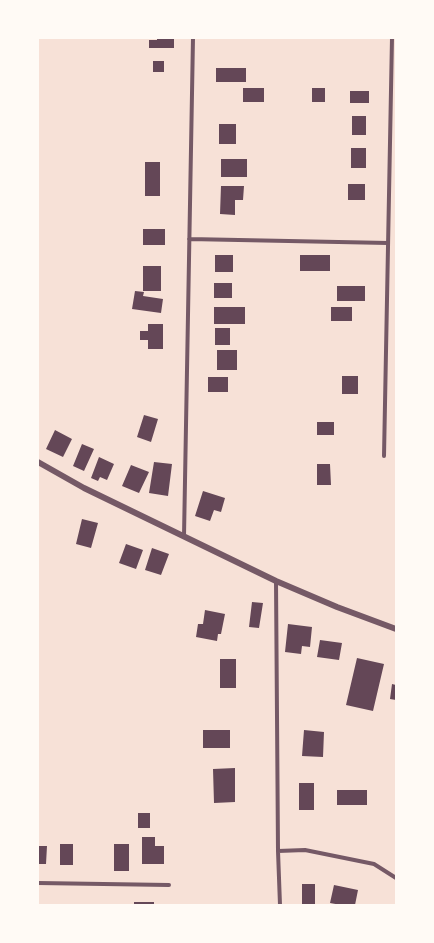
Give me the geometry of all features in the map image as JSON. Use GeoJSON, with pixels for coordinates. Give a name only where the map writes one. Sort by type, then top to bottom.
{"type":"FeatureCollection","features":[{"type":"Feature","properties":{"kind":"street"},"geometry":{"type":"LineString","coordinates":[[184,536],[193,38]]}},
{"type":"Feature","properties":{"kind":"street"},"geometry":{"type":"LineString","coordinates":[[384,456],[392,38]]}},
{"type":"Feature","properties":{"kind":"street"},"geometry":{"type":"LineString","coordinates":[[189,239],[388,243]]}},
{"type":"Feature","properties":{"kind":"street"},"geometry":{"type":"LineString","coordinates":[[38,462],[84,488],[276,580],[337,608],[396,629]]}},
{"type":"Feature","properties":{"kind":"street"},"geometry":{"type":"LineString","coordinates":[[276,580],[278,851],[280,905]]}},
{"type":"Feature","properties":{"kind":"street"},"geometry":{"type":"LineString","coordinates":[[278,851],[305,850],[374,864],[396,878]]}},
{"type":"Feature","properties":{"kind":"street"},"geometry":{"type":"LineString","coordinates":[[38,883],[170,885]]}},
{"type":"Feature","properties":{"kind":"building"},"geometry":{"type":"Polygon","coordinates":[[[157,38],[174,38],[174,48],[149,48],[149,40],[157,40],[157,38]]]}},
{"type":"Feature","properties":{"kind":"building"},"geometry":{"type":"Polygon","coordinates":[[[153,61],[164,61],[164,72],[153,72],[153,61]]]}},
{"type":"Feature","properties":{"kind":"building"},"geometry":{"type":"Polygon","coordinates":[[[216,68],[246,68],[246,82],[216,82],[216,68]]]}},
{"type":"Feature","properties":{"kind":"building"},"geometry":{"type":"Polygon","coordinates":[[[243,88],[264,88],[264,102],[243,102],[243,88]]]}},
{"type":"Feature","properties":{"kind":"building"},"geometry":{"type":"Polygon","coordinates":[[[312,88],[325,88],[325,102],[312,102],[312,88]]]}},
{"type":"Feature","properties":{"kind":"building"},"geometry":{"type":"Polygon","coordinates":[[[350,91],[369,91],[369,103],[350,103],[350,91]]]}},
{"type":"Feature","properties":{"kind":"building"},"geometry":{"type":"Polygon","coordinates":[[[352,116],[366,116],[366,135],[352,135],[352,116]]]}},
{"type":"Feature","properties":{"kind":"building"},"geometry":{"type":"Polygon","coordinates":[[[219,124],[236,124],[236,144],[219,144],[219,124]]]}},
{"type":"Feature","properties":{"kind":"building"},"geometry":{"type":"Polygon","coordinates":[[[351,148],[366,148],[366,168],[351,168],[351,148]]]}},
{"type":"Feature","properties":{"kind":"building"},"geometry":{"type":"Polygon","coordinates":[[[221,159],[247,159],[247,177],[221,177],[221,159]]]}},
{"type":"Feature","properties":{"kind":"building"},"geometry":{"type":"Polygon","coordinates":[[[145,162],[160,162],[160,196],[145,196],[145,162]]]}},
{"type":"Feature","properties":{"kind":"building"},"geometry":{"type":"Polygon","coordinates":[[[348,184],[365,184],[365,200],[348,200],[348,184]]]}},
{"type":"Feature","properties":{"kind":"building"},"geometry":{"type":"Polygon","coordinates":[[[221,186],[244,186],[243,200],[235,200],[235,215],[220,214],[221,186]]]}},
{"type":"Feature","properties":{"kind":"building"},"geometry":{"type":"Polygon","coordinates":[[[143,229],[165,229],[165,245],[143,245],[143,229]]]}},
{"type":"Feature","properties":{"kind":"building"},"geometry":{"type":"Polygon","coordinates":[[[215,255],[233,255],[233,272],[215,272],[215,255]]]}},
{"type":"Feature","properties":{"kind":"building"},"geometry":{"type":"Polygon","coordinates":[[[300,255],[330,255],[330,271],[300,271],[300,255]]]}},
{"type":"Feature","properties":{"kind":"building"},"geometry":{"type":"Polygon","coordinates":[[[143,266],[161,266],[161,291],[143,291],[143,266]]]}},
{"type":"Feature","properties":{"kind":"building"},"geometry":{"type":"Polygon","coordinates":[[[214,283],[232,283],[232,298],[214,298],[214,283]]]}},
{"type":"Feature","properties":{"kind":"building"},"geometry":{"type":"Polygon","coordinates":[[[337,286],[365,286],[365,301],[337,301],[337,286]]]}},
{"type":"Feature","properties":{"kind":"building"},"geometry":{"type":"Polygon","coordinates":[[[135,291],[144,292],[143,296],[163,299],[161,313],[132,309],[135,291]]]}},
{"type":"Feature","properties":{"kind":"building"},"geometry":{"type":"Polygon","coordinates":[[[214,307],[245,307],[245,324],[214,324],[214,307]]]}},
{"type":"Feature","properties":{"kind":"building"},"geometry":{"type":"Polygon","coordinates":[[[331,307],[352,307],[352,321],[331,321],[331,307]]]}},
{"type":"Feature","properties":{"kind":"building"},"geometry":{"type":"Polygon","coordinates":[[[148,324],[163,324],[163,349],[148,349],[148,340],[140,340],[140,331],[148,331],[148,324]]]}},
{"type":"Feature","properties":{"kind":"building"},"geometry":{"type":"Polygon","coordinates":[[[215,328],[230,328],[230,345],[215,345],[215,328]]]}},
{"type":"Feature","properties":{"kind":"building"},"geometry":{"type":"Polygon","coordinates":[[[217,350],[237,350],[237,370],[217,370],[217,350]]]}},
{"type":"Feature","properties":{"kind":"building"},"geometry":{"type":"Polygon","coordinates":[[[342,376],[358,376],[358,394],[342,394],[342,376]]]}},
{"type":"Feature","properties":{"kind":"building"},"geometry":{"type":"Polygon","coordinates":[[[208,377],[228,377],[228,392],[208,392],[208,377]]]}},
{"type":"Feature","properties":{"kind":"building"},"geometry":{"type":"Polygon","coordinates":[[[144,415],[158,419],[151,442],[137,437],[144,415]]]}},
{"type":"Feature","properties":{"kind":"building"},"geometry":{"type":"Polygon","coordinates":[[[317,422],[334,422],[334,435],[317,435],[317,422]]]}},
{"type":"Feature","properties":{"kind":"building"},"geometry":{"type":"Polygon","coordinates":[[[55,430],[72,439],[63,457],[46,449],[55,430]]]}},
{"type":"Feature","properties":{"kind":"building"},"geometry":{"type":"Polygon","coordinates":[[[82,444],[94,449],[84,471],[73,466],[82,444]]]}},
{"type":"Feature","properties":{"kind":"building"},"geometry":{"type":"Polygon","coordinates":[[[99,457],[114,464],[107,480],[100,477],[98,481],[91,478],[99,457]]]}},
{"type":"Feature","properties":{"kind":"building"},"geometry":{"type":"Polygon","coordinates":[[[154,462],[172,464],[168,496],[149,493],[154,462]]]}},
{"type":"Feature","properties":{"kind":"building"},"geometry":{"type":"Polygon","coordinates":[[[317,464],[330,464],[331,485],[317,485],[317,464]]]}},
{"type":"Feature","properties":{"kind":"building"},"geometry":{"type":"Polygon","coordinates":[[[131,465],[149,472],[139,493],[122,486],[131,465]]]}},
{"type":"Feature","properties":{"kind":"building"},"geometry":{"type":"Polygon","coordinates":[[[203,491],[225,498],[221,512],[214,510],[210,521],[195,516],[203,491]]]}},
{"type":"Feature","properties":{"kind":"building"},"geometry":{"type":"Polygon","coordinates":[[[82,519],[98,523],[91,548],[76,544],[82,519]]]}},
{"type":"Feature","properties":{"kind":"building"},"geometry":{"type":"Polygon","coordinates":[[[126,544],[143,550],[136,569],[119,563],[126,544]]]}},
{"type":"Feature","properties":{"kind":"building"},"geometry":{"type":"Polygon","coordinates":[[[152,548],[169,554],[161,575],[145,570],[152,548]]]}},
{"type":"Feature","properties":{"kind":"building"},"geometry":{"type":"Polygon","coordinates":[[[252,602],[263,603],[259,628],[249,627],[252,602]]]}},
{"type":"Feature","properties":{"kind":"building"},"geometry":{"type":"Polygon","coordinates":[[[205,610],[225,614],[221,634],[218,634],[217,641],[196,637],[198,624],[203,624],[205,610]]]}},
{"type":"Feature","properties":{"kind":"building"},"geometry":{"type":"Polygon","coordinates":[[[288,624],[312,627],[310,647],[302,646],[301,654],[285,652],[288,624]]]}},
{"type":"Feature","properties":{"kind":"building"},"geometry":{"type":"Polygon","coordinates":[[[320,640],[342,643],[339,660],[317,657],[320,640]]]}},
{"type":"Feature","properties":{"kind":"building"},"geometry":{"type":"Polygon","coordinates":[[[357,658],[384,664],[373,711],[346,705],[357,658]]]}},
{"type":"Feature","properties":{"kind":"building"},"geometry":{"type":"Polygon","coordinates":[[[220,659],[236,659],[236,688],[220,688],[220,659]]]}},
{"type":"Feature","properties":{"kind":"building"},"geometry":{"type":"Polygon","coordinates":[[[392,684],[396,685],[396,700],[390,699],[392,684]]]}},
{"type":"Feature","properties":{"kind":"building"},"geometry":{"type":"Polygon","coordinates":[[[203,730],[230,730],[230,748],[203,748],[203,730]]]}},
{"type":"Feature","properties":{"kind":"building"},"geometry":{"type":"Polygon","coordinates":[[[304,730],[324,732],[323,757],[302,756],[304,730]]]}},
{"type":"Feature","properties":{"kind":"building"},"geometry":{"type":"Polygon","coordinates":[[[235,768],[235,802],[214,803],[213,769],[235,768]]]}},
{"type":"Feature","properties":{"kind":"building"},"geometry":{"type":"Polygon","coordinates":[[[299,783],[314,783],[314,810],[299,810],[299,783]]]}},
{"type":"Feature","properties":{"kind":"building"},"geometry":{"type":"Polygon","coordinates":[[[337,790],[367,790],[367,805],[337,805],[337,790]]]}},
{"type":"Feature","properties":{"kind":"building"},"geometry":{"type":"Polygon","coordinates":[[[138,813],[150,813],[150,828],[138,828],[138,813]]]}},
{"type":"Feature","properties":{"kind":"building"},"geometry":{"type":"Polygon","coordinates":[[[142,837],[155,837],[155,846],[164,846],[164,864],[142,864],[142,837]]]}},
{"type":"Feature","properties":{"kind":"building"},"geometry":{"type":"Polygon","coordinates":[[[60,844],[73,844],[73,865],[60,865],[60,844]]]}},
{"type":"Feature","properties":{"kind":"building"},"geometry":{"type":"Polygon","coordinates":[[[114,844],[129,844],[129,871],[114,871],[114,844]]]}},
{"type":"Feature","properties":{"kind":"building"},"geometry":{"type":"Polygon","coordinates":[[[38,846],[47,846],[46,864],[38,864],[38,846]]]}},
{"type":"Feature","properties":{"kind":"building"},"geometry":{"type":"Polygon","coordinates":[[[302,884],[315,884],[315,905],[302,905],[302,884]]]}},
{"type":"Feature","properties":{"kind":"building"},"geometry":{"type":"Polygon","coordinates":[[[334,885],[358,890],[355,905],[330,903],[334,885]]]}},
{"type":"Feature","properties":{"kind":"building"},"geometry":{"type":"Polygon","coordinates":[[[134,902],[154,902],[154,905],[134,905],[134,902]]]}}]}
